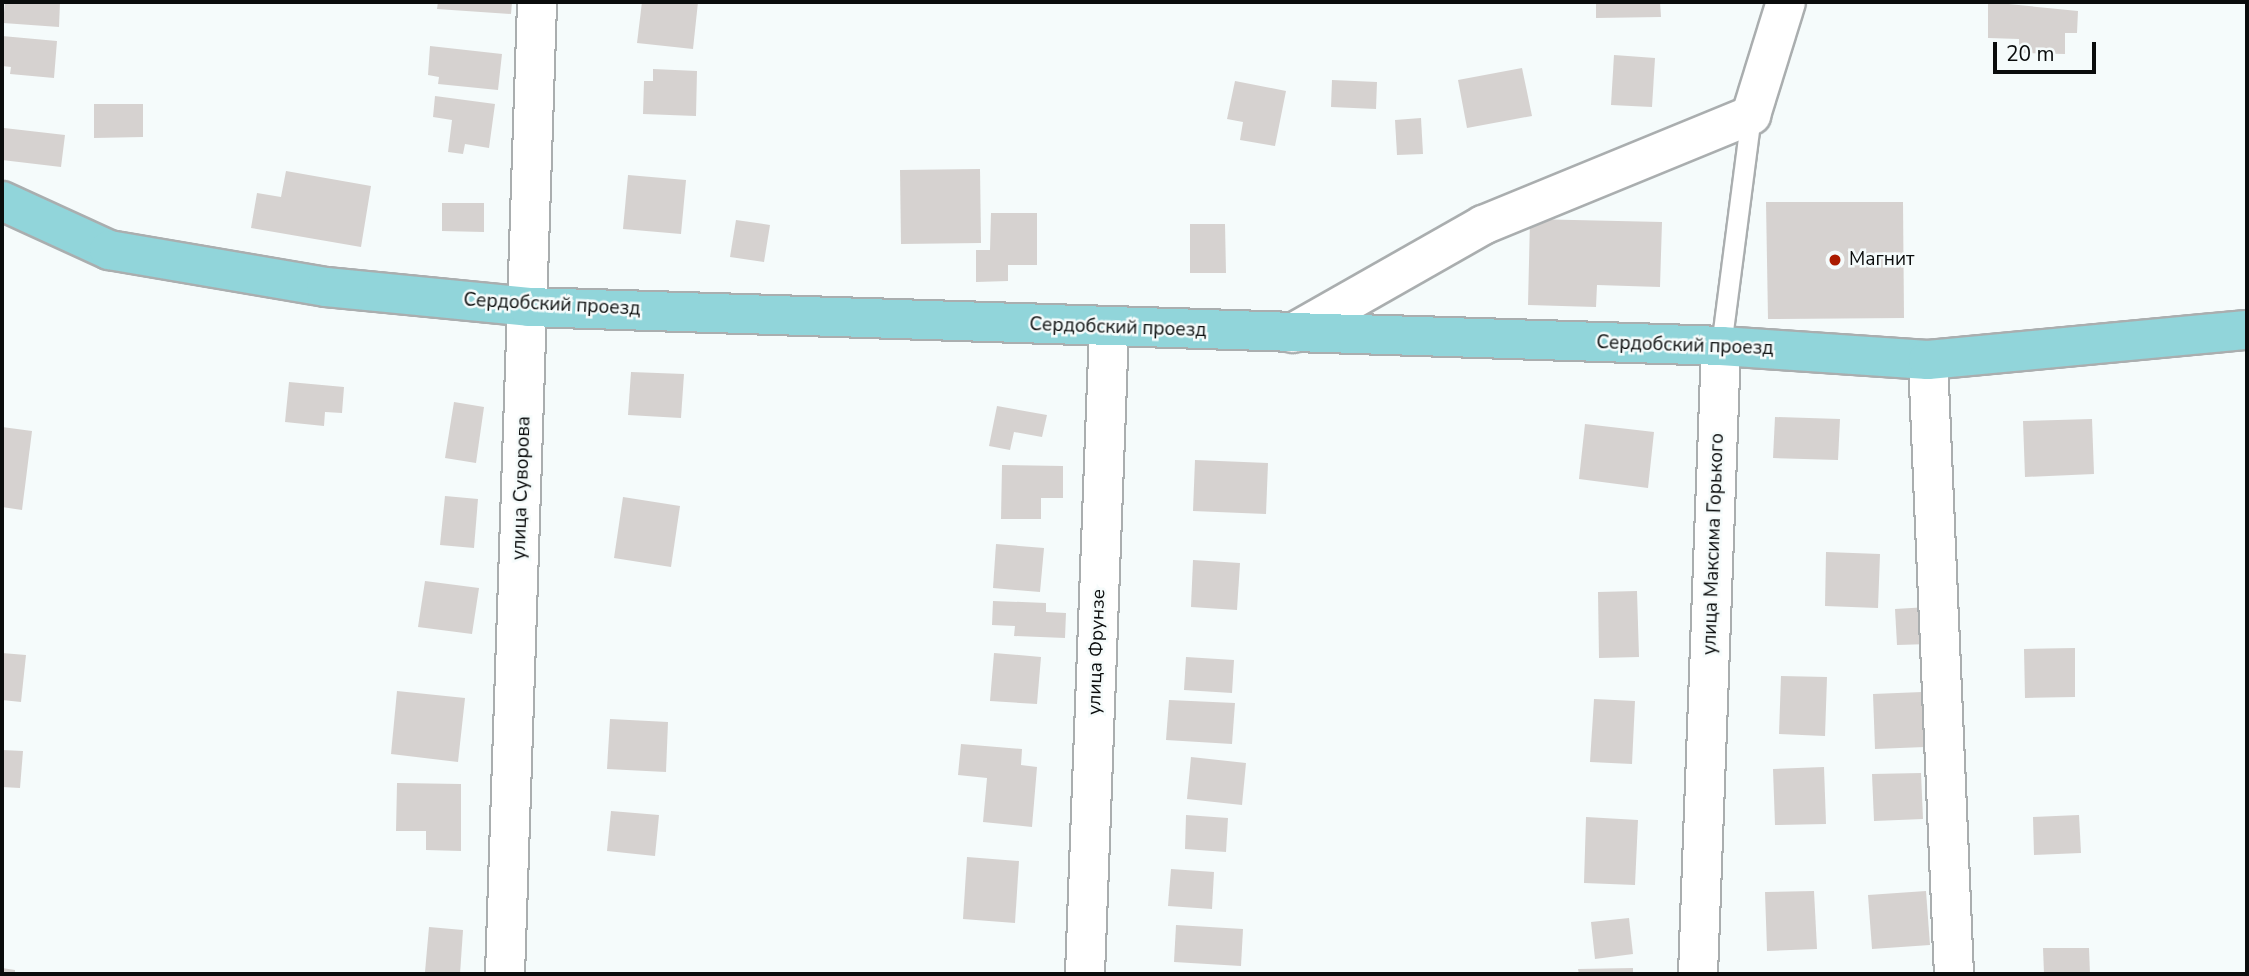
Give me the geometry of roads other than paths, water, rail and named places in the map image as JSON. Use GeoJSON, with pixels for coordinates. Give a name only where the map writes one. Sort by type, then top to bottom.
{"type":"FeatureCollection","features":[{"type":"Feature","properties":{"kind":"main road","name":"Сердобский проезд"},"geometry":{"type":"LineString","coordinates":[[2,201],[109,250],[326,287],[528,307],[1110,329],[1721,346],[1928,360],[2247,330]]}},
{"type":"Feature","properties":{"kind":"street","name":"улица Суворова"},"geometry":{"type":"LineString","coordinates":[[505,974],[537,2]]}},
{"type":"Feature","properties":{"kind":"street","name":"улица Максима Горького"},"geometry":{"type":"LineString","coordinates":[[1751,115],[1786,2]]}},
{"type":"Feature","properties":{"kind":"street"},"geometry":{"type":"LineString","coordinates":[[1293,333],[1483,225],[1751,115]]}},
{"type":"Feature","properties":{"kind":"street","name":"улица Фрунзе"},"geometry":{"type":"LineString","coordinates":[[1085,974],[1110,329]]}},
{"type":"Feature","properties":{"kind":"street","name":"улица Максима Горького"},"geometry":{"type":"LineString","coordinates":[[1698,974],[1721,346]]}},
{"type":"Feature","properties":{"kind":"street"},"geometry":{"type":"LineString","coordinates":[[1928,360],[1954,974]]}},
{"type":"Feature","properties":{"kind":"lane","name":"улица Максима Горького"},"geometry":{"type":"LineString","coordinates":[[1721,346],[1751,115]]}},
{"type":"Feature","properties":{"kind":"place","name":"Магнит"},"geometry":{"type":"Point","coordinates":[1835,260]}}]}
